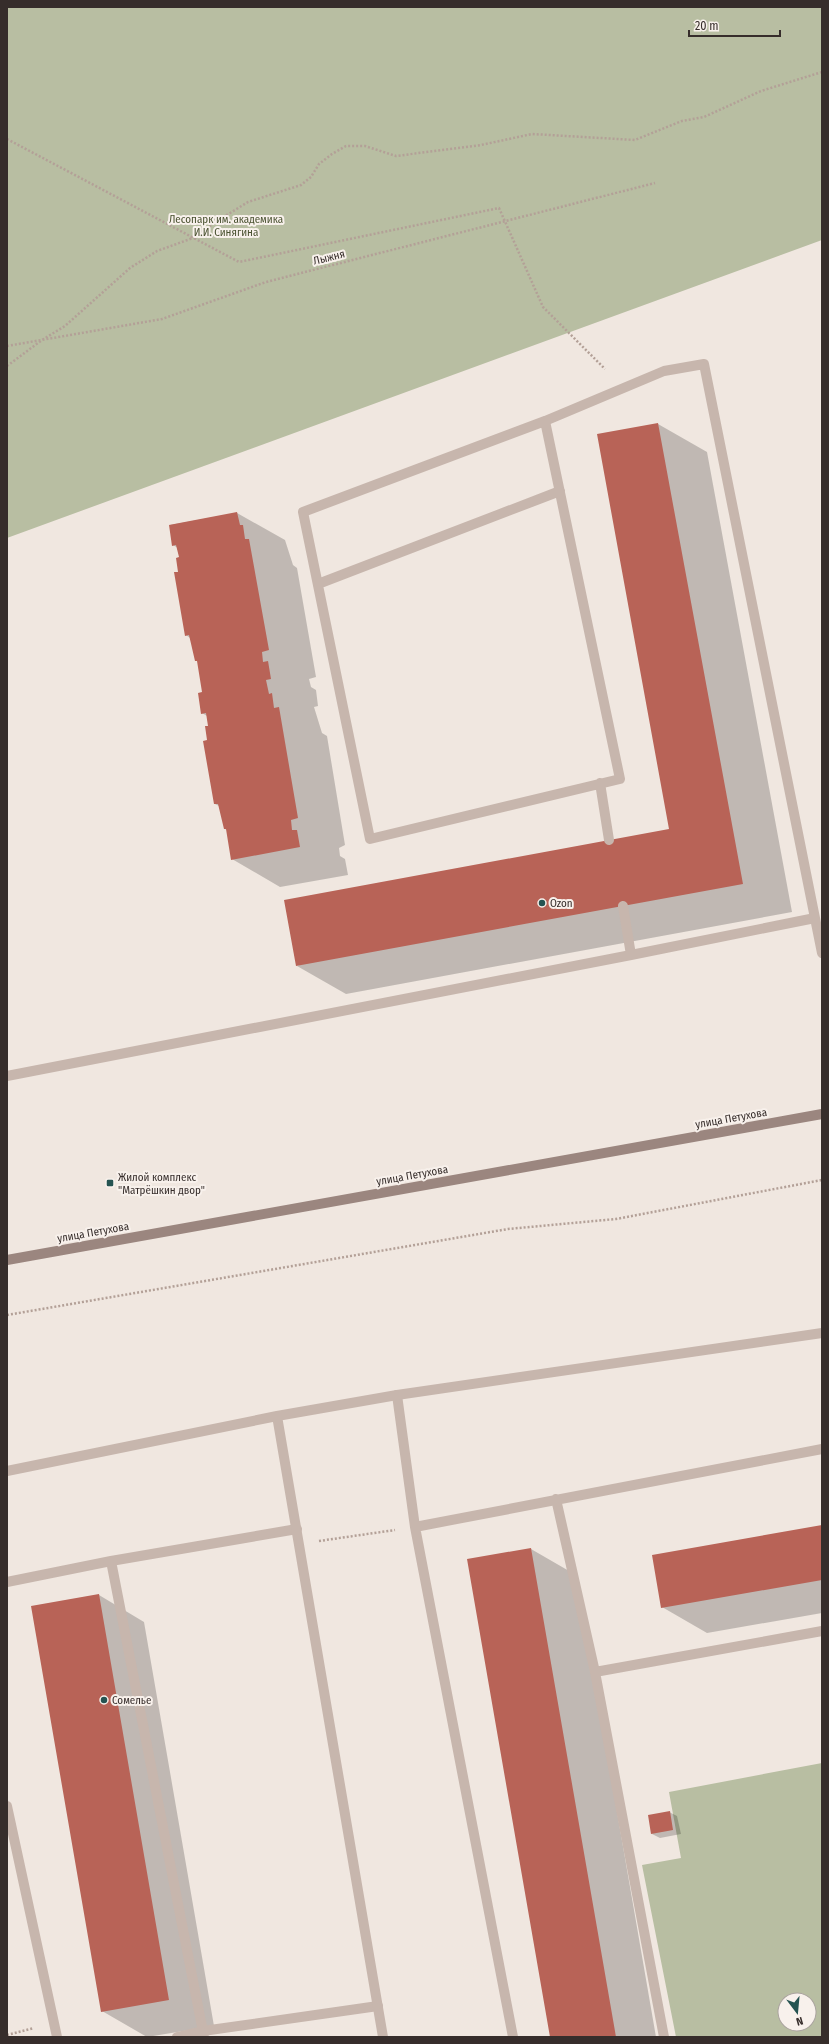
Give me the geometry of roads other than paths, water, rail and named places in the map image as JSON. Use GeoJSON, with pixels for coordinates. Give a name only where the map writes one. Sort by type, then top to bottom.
{"type":"FeatureCollection","features":[{"type":"Feature","properties":{"kind":"street"},"geometry":{"type":"LineString","coordinates":[[545,421],[620,779],[370,839],[303,512],[545,421],[664,371],[704,364],[822,953]]}},
{"type":"Feature","properties":{"kind":"street"},"geometry":{"type":"LineString","coordinates":[[318,584],[560,491]]}},
{"type":"Feature","properties":{"kind":"street"},"geometry":{"type":"LineString","coordinates":[[600,783],[610,840]]}},
{"type":"Feature","properties":{"kind":"street"},"geometry":{"type":"LineString","coordinates":[[624,906],[631,955]]}},
{"type":"Feature","properties":{"kind":"street"},"geometry":{"type":"LineString","coordinates":[[7,1076],[815,918]]}},
{"type":"Feature","properties":{"kind":"street","name":"улица Петухова"},"geometry":{"type":"LineString","coordinates":[[7,1260],[822,1114]]}},
{"type":"Feature","properties":{"kind":"street"},"geometry":{"type":"LineString","coordinates":[[7,1471],[277,1416],[397,1395],[822,1334]]}},
{"type":"Feature","properties":{"kind":"street"},"geometry":{"type":"LineString","coordinates":[[397,1395],[415,1527],[513,2037]]}},
{"type":"Feature","properties":{"kind":"street"},"geometry":{"type":"LineString","coordinates":[[277,1416],[383,2037]]}},
{"type":"Feature","properties":{"kind":"street"},"geometry":{"type":"LineString","coordinates":[[415,1527],[822,1449]]}},
{"type":"Feature","properties":{"kind":"street"},"geometry":{"type":"LineString","coordinates":[[556,1499],[595,1672],[664,2037]]}},
{"type":"Feature","properties":{"kind":"street"},"geometry":{"type":"LineString","coordinates":[[7,1582],[111,1561],[296,1529]]}},
{"type":"Feature","properties":{"kind":"street"},"geometry":{"type":"LineString","coordinates":[[111,1561],[204,2034]]}},
{"type":"Feature","properties":{"kind":"street"},"geometry":{"type":"LineString","coordinates":[[595,1672],[822,1631]]}},
{"type":"Feature","properties":{"kind":"street"},"geometry":{"type":"LineString","coordinates":[[7,1806],[57,2037]]}},
{"type":"Feature","properties":{"kind":"street"},"geometry":{"type":"LineString","coordinates":[[178,2037],[378,2006]]}},
{"type":"Feature","properties":{"kind":"place","name":"Ozon"},"geometry":{"type":"Point","coordinates":[542,903]}},
{"type":"Feature","properties":{"kind":"place","name":"Жилой комплекс \"Матрёшкин двор\""},"geometry":{"type":"Point","coordinates":[110,1183]}},
{"type":"Feature","properties":{"kind":"place","name":"Сомелье"},"geometry":{"type":"Point","coordinates":[104,1700]}},
{"type":"Feature","properties":{"kind":"park label","name":"Лесопарк им. академика И.И. Синягина"},"geometry":{"type":"Point","coordinates":[226,225]}}]}
